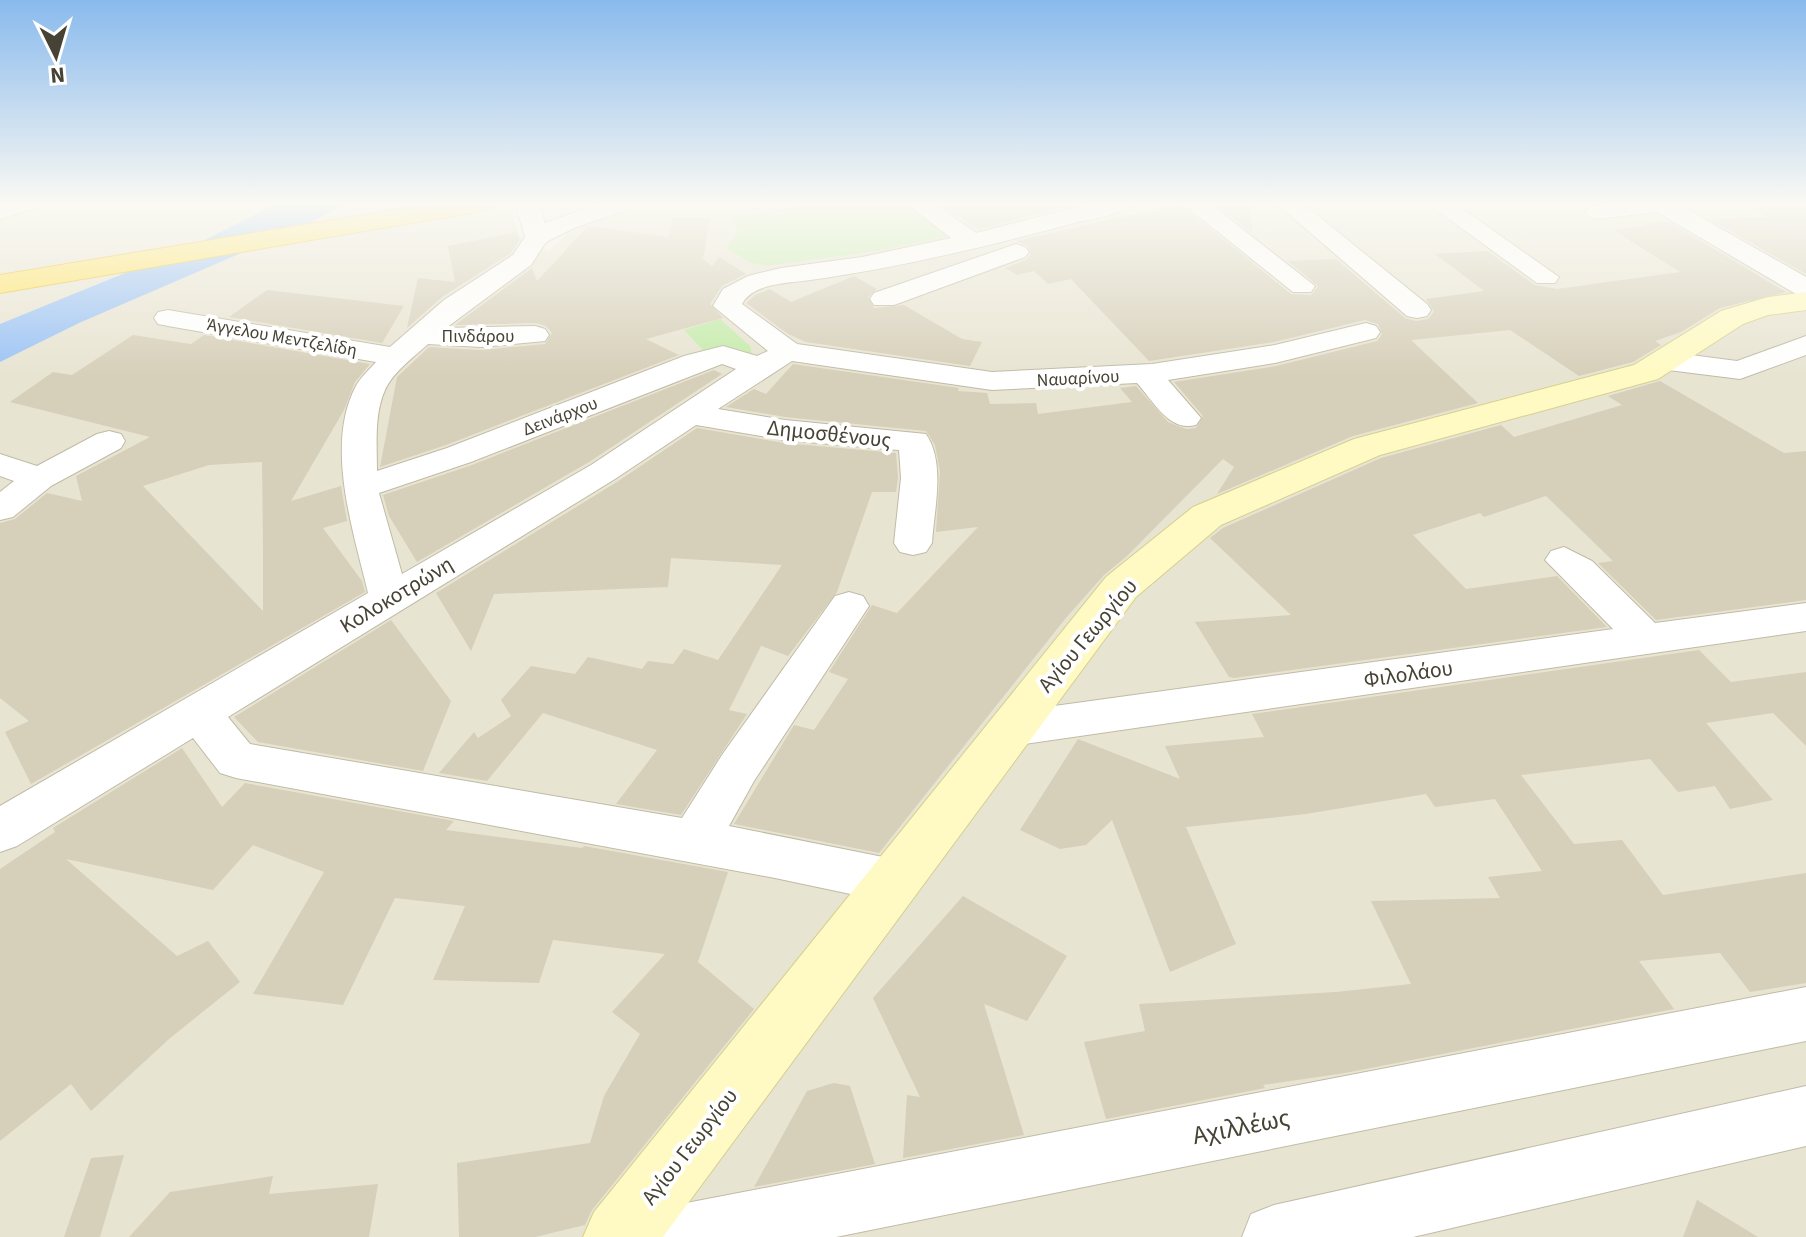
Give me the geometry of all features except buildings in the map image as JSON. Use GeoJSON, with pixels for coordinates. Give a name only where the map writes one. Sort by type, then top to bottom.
{"type":"FeatureCollection","features":[{"type":"Feature","properties":{"kind":"highway"},"geometry":{"type":"LineString","coordinates":[[0,284],[138,261]]}},
{"type":"Feature","properties":{"kind":"street"},"geometry":{"type":"LineString","coordinates":[[389,598],[360,488],[360,431],[370,388],[396,357],[454,306],[521,261]]}},
{"type":"Feature","properties":{"kind":"street"},"geometry":{"type":"LineString","coordinates":[[774,360],[727,306],[728,298],[735,291],[769,278],[881,261]]}},
{"type":"Feature","properties":{"kind":"street"},"geometry":{"type":"LineString","coordinates":[[884,299],[992,261]]}},
{"type":"Feature","properties":{"kind":"street"},"geometry":{"type":"LineString","coordinates":[[1269,261],[1302,286]]}},
{"type":"Feature","properties":{"kind":"street"},"geometry":{"type":"LineString","coordinates":[[1358,261],[1417,310]]}},
{"type":"Feature","properties":{"kind":"street"},"geometry":{"type":"LineString","coordinates":[[1522,261],[1546,277]]}},
{"type":"Feature","properties":{"kind":"street"},"geometry":{"type":"LineString","coordinates":[[1761,261],[1806,288]]}},
{"type":"Feature","properties":{"kind":"street","name":"Αγίου Γεωργίου"},"geometry":{"type":"LineString","coordinates":[[619,1237],[1121,587],[1207,516],[1367,447],[1646,372],[1668,361],[1731,317],[1777,303],[1806,301]]}},
{"type":"Feature","properties":{"kind":"street","name":"Άγγελου Μεντζελίδη"},"geometry":{"type":"LineString","coordinates":[[168,318],[396,357]]}},
{"type":"Feature","properties":{"kind":"street","name":"Ναυαρίνου"},"geometry":{"type":"LineString","coordinates":[[774,360],[992,381],[1146,374],[1245,360],[1366,332]]}},
{"type":"Feature","properties":{"kind":"street","name":"Πινδάρου"},"geometry":{"type":"LineString","coordinates":[[421,335],[481,338],[535,335]]}},
{"type":"Feature","properties":{"kind":"street"},"geometry":{"type":"LineString","coordinates":[[1668,361],[1740,370],[1806,345]]}},
{"type":"Feature","properties":{"kind":"street","name":"Δεινάρχου"},"geometry":{"type":"LineString","coordinates":[[360,488],[459,455],[695,362],[723,355],[774,360]]}},
{"type":"Feature","properties":{"kind":"street","name":"Κολοκοτρώνη"},"geometry":{"type":"LineString","coordinates":[[0,831],[603,472],[774,360]]}},
{"type":"Feature","properties":{"kind":"street"},"geometry":{"type":"LineString","coordinates":[[1146,374],[1185,418]]}},
{"type":"Feature","properties":{"kind":"street","name":"Δημοσθένους"},"geometry":{"type":"LineString","coordinates":[[690,414],[785,430],[914,441],[917,481],[913,543]]}},
{"type":"Feature","properties":{"kind":"street"},"geometry":{"type":"LineString","coordinates":[[0,509],[39,479],[109,441]]}},
{"type":"Feature","properties":{"kind":"street"},"geometry":{"type":"LineString","coordinates":[[0,464],[39,479]]}},
{"type":"Feature","properties":{"kind":"street"},"geometry":{"type":"LineString","coordinates":[[1564,560],[1579,570],[1646,639]]}},
{"type":"Feature","properties":{"kind":"street"},"geometry":{"type":"LineString","coordinates":[[694,842],[745,757],[849,606]]}},
{"type":"Feature","properties":{"kind":"street","name":"Φιλολάου"},"geometry":{"type":"LineString","coordinates":[[1010,729],[1806,617]]}},
{"type":"Feature","properties":{"kind":"street"},"geometry":{"type":"LineString","coordinates":[[198,711],[236,760],[893,881]]}},
{"type":"Feature","properties":{"kind":"street","name":"Αχιλλέως"},"geometry":{"type":"LineString","coordinates":[[676,1237],[1806,1014]]}},
{"type":"Feature","properties":{"kind":"street"},"geometry":{"type":"LineString","coordinates":[[1274,1237],[1806,1116]]}},
{"type":"Feature","properties":{"kind":"shaded area"},"geometry":{"type":"Polygon","coordinates":[[[0,261],[1806,261],[1806,1237],[0,1237],[0,261]]]}},
{"type":"Feature","properties":{"kind":"green space"},"geometry":{"type":"Polygon","coordinates":[[[747,261],[804,261],[765,266],[747,261]]]}},
{"type":"Feature","properties":{"kind":"green space"},"geometry":{"type":"Polygon","coordinates":[[[720,319],[750,346],[752,355],[704,351],[684,330],[720,319]]]}},
{"type":"Feature","properties":{"kind":"water"},"geometry":{"type":"Polygon","coordinates":[[[155,261],[223,261],[79,323],[0,362],[0,324],[155,261]]]}}]}
